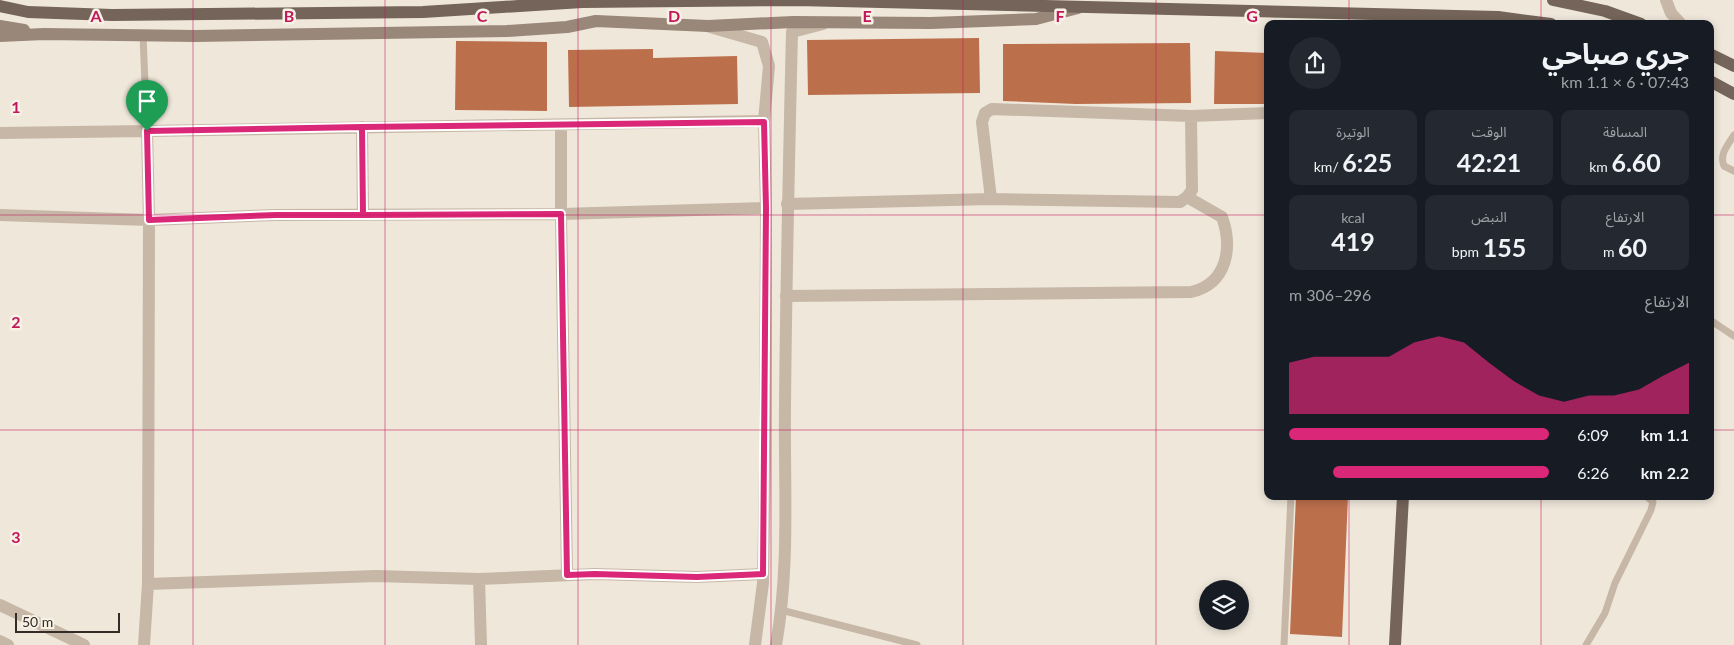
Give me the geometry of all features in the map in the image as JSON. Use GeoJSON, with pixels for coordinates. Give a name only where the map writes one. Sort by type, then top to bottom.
{"type":"FeatureCollection","features":[{"type":"Feature","properties":{"kind":"main road"},"geometry":{"type":"LineString","coordinates":[[0,6],[28,12],[112,15],[423,12],[582,2],[797,0],[1384,15],[1466,20],[1498,17],[1515,20]]}},
{"type":"Feature","properties":{"kind":"main road"},"geometry":{"type":"LineString","coordinates":[[1554,0],[1604,11],[1630,20]]}},
{"type":"Feature","properties":{"kind":"main road"},"geometry":{"type":"LineString","coordinates":[[0,36],[44,34],[195,36],[506,32],[568,27],[596,21],[708,26],[793,22],[931,23],[1036,19],[1082,7]]}},
{"type":"Feature","properties":{"kind":"main road"},"geometry":{"type":"LineString","coordinates":[[1384,15],[1395,20]]}},
{"type":"Feature","properties":{"kind":"main road"},"geometry":{"type":"LineString","coordinates":[[0,26],[44,34]]}},
{"type":"Feature","properties":{"kind":"main road"},"geometry":{"type":"LineString","coordinates":[[1714,56],[1734,66]]}},
{"type":"Feature","properties":{"kind":"main road"},"geometry":{"type":"LineString","coordinates":[[1714,83],[1734,94]]}},
{"type":"Feature","properties":{"kind":"main road"},"geometry":{"type":"LineString","coordinates":[[1395,645],[1403,500]]}},
{"type":"Feature","properties":{"kind":"street"},"geometry":{"type":"LineString","coordinates":[[1666,0],[1671,13],[1677,20]]}},
{"type":"Feature","properties":{"kind":"street"},"geometry":{"type":"LineString","coordinates":[[776,645],[781,610],[785,544],[787,204],[792,32],[830,22]]}},
{"type":"Feature","properties":{"kind":"street"},"geometry":{"type":"LineString","coordinates":[[708,26],[762,42],[769,66],[764,122],[766,208],[763,574],[755,645]]}},
{"type":"Feature","properties":{"kind":"street"},"geometry":{"type":"LineString","coordinates":[[991,199],[982,122],[985,113],[992,109],[1191,116],[1264,113]]}},
{"type":"Feature","properties":{"kind":"street"},"geometry":{"type":"LineString","coordinates":[[787,204],[991,199],[1180,202],[1192,190],[1191,116]]}},
{"type":"Feature","properties":{"kind":"street"},"geometry":{"type":"LineString","coordinates":[[0,133],[764,122]]}},
{"type":"Feature","properties":{"kind":"street"},"geometry":{"type":"LineString","coordinates":[[561,125],[567,575]]}},
{"type":"Feature","properties":{"kind":"street"},"geometry":{"type":"LineString","coordinates":[[362,127],[363,215]]}},
{"type":"Feature","properties":{"kind":"street"},"geometry":{"type":"LineString","coordinates":[[144,645],[148,584],[149,220],[147,131]]}},
{"type":"Feature","properties":{"kind":"street"},"geometry":{"type":"LineString","coordinates":[[786,296],[1192,292],[1202,290],[1219,276],[1228,252],[1227,232],[1222,217],[1187,197]]}},
{"type":"Feature","properties":{"kind":"street"},"geometry":{"type":"LineString","coordinates":[[0,214],[149,220],[276,215],[561,214],[766,208]]}},
{"type":"Feature","properties":{"kind":"street"},"geometry":{"type":"LineString","coordinates":[[148,584],[376,576],[479,579],[595,574],[697,577],[763,574]]}},
{"type":"Feature","properties":{"kind":"street"},"geometry":{"type":"LineString","coordinates":[[479,579],[481,645]]}},
{"type":"Feature","properties":{"kind":"street"},"geometry":{"type":"LineString","coordinates":[[0,605],[84,645]]}},
{"type":"Feature","properties":{"kind":"street"},"geometry":{"type":"LineString","coordinates":[[0,641],[8,645]]}},
{"type":"Feature","properties":{"kind":"lane"},"geometry":{"type":"LineString","coordinates":[[143,35],[147,131]]}},
{"type":"Feature","properties":{"kind":"lane"},"geometry":{"type":"LineString","coordinates":[[1734,135],[1721,160],[1724,166],[1734,171]]}},
{"type":"Feature","properties":{"kind":"lane"},"geometry":{"type":"LineString","coordinates":[[1714,323],[1734,336]]}},
{"type":"Feature","properties":{"kind":"lane"},"geometry":{"type":"LineString","coordinates":[[1284,645],[1291,500]]}},
{"type":"Feature","properties":{"kind":"lane"},"geometry":{"type":"LineString","coordinates":[[1586,645],[1605,613],[1615,583],[1651,510],[1653,502],[1651,500]]}},
{"type":"Feature","properties":{"kind":"lane"},"geometry":{"type":"LineString","coordinates":[[781,610],[917,645]]}},
{"type":"Feature","properties":{"kind":"building"},"geometry":{"type":"Polygon","coordinates":[[[979,38],[980,93],[808,95],[807,40],[979,38]]]}},
{"type":"Feature","properties":{"kind":"building"},"geometry":{"type":"Polygon","coordinates":[[[456,41],[547,42],[547,111],[455,110],[456,41]]]}},
{"type":"Feature","properties":{"kind":"building"},"geometry":{"type":"Polygon","coordinates":[[[1190,43],[1191,103],[1076,104],[1003,101],[1003,44],[1190,43]]]}},
{"type":"Feature","properties":{"kind":"building"},"geometry":{"type":"Polygon","coordinates":[[[653,49],[653,58],[737,56],[738,104],[569,107],[568,50],[653,49]]]}},
{"type":"Feature","properties":{"kind":"building"},"geometry":{"type":"Polygon","coordinates":[[[1215,51],[1264,53],[1264,104],[1214,104],[1215,51]]]}},
{"type":"Feature","properties":{"kind":"building"},"geometry":{"type":"Polygon","coordinates":[[[1296,500],[1348,500],[1342,637],[1290,634],[1296,500]]]}},
{"type":"Feature","properties":{"kind":"route"},"geometry":{"type":"LineString","coordinates":[[147,131],[149,220],[276,215],[363,215],[363,171],[362,127],[764,122],[766,208],[763,574],[697,577],[567,575],[561,214],[363,215],[362,127],[147,131]]}}]}
